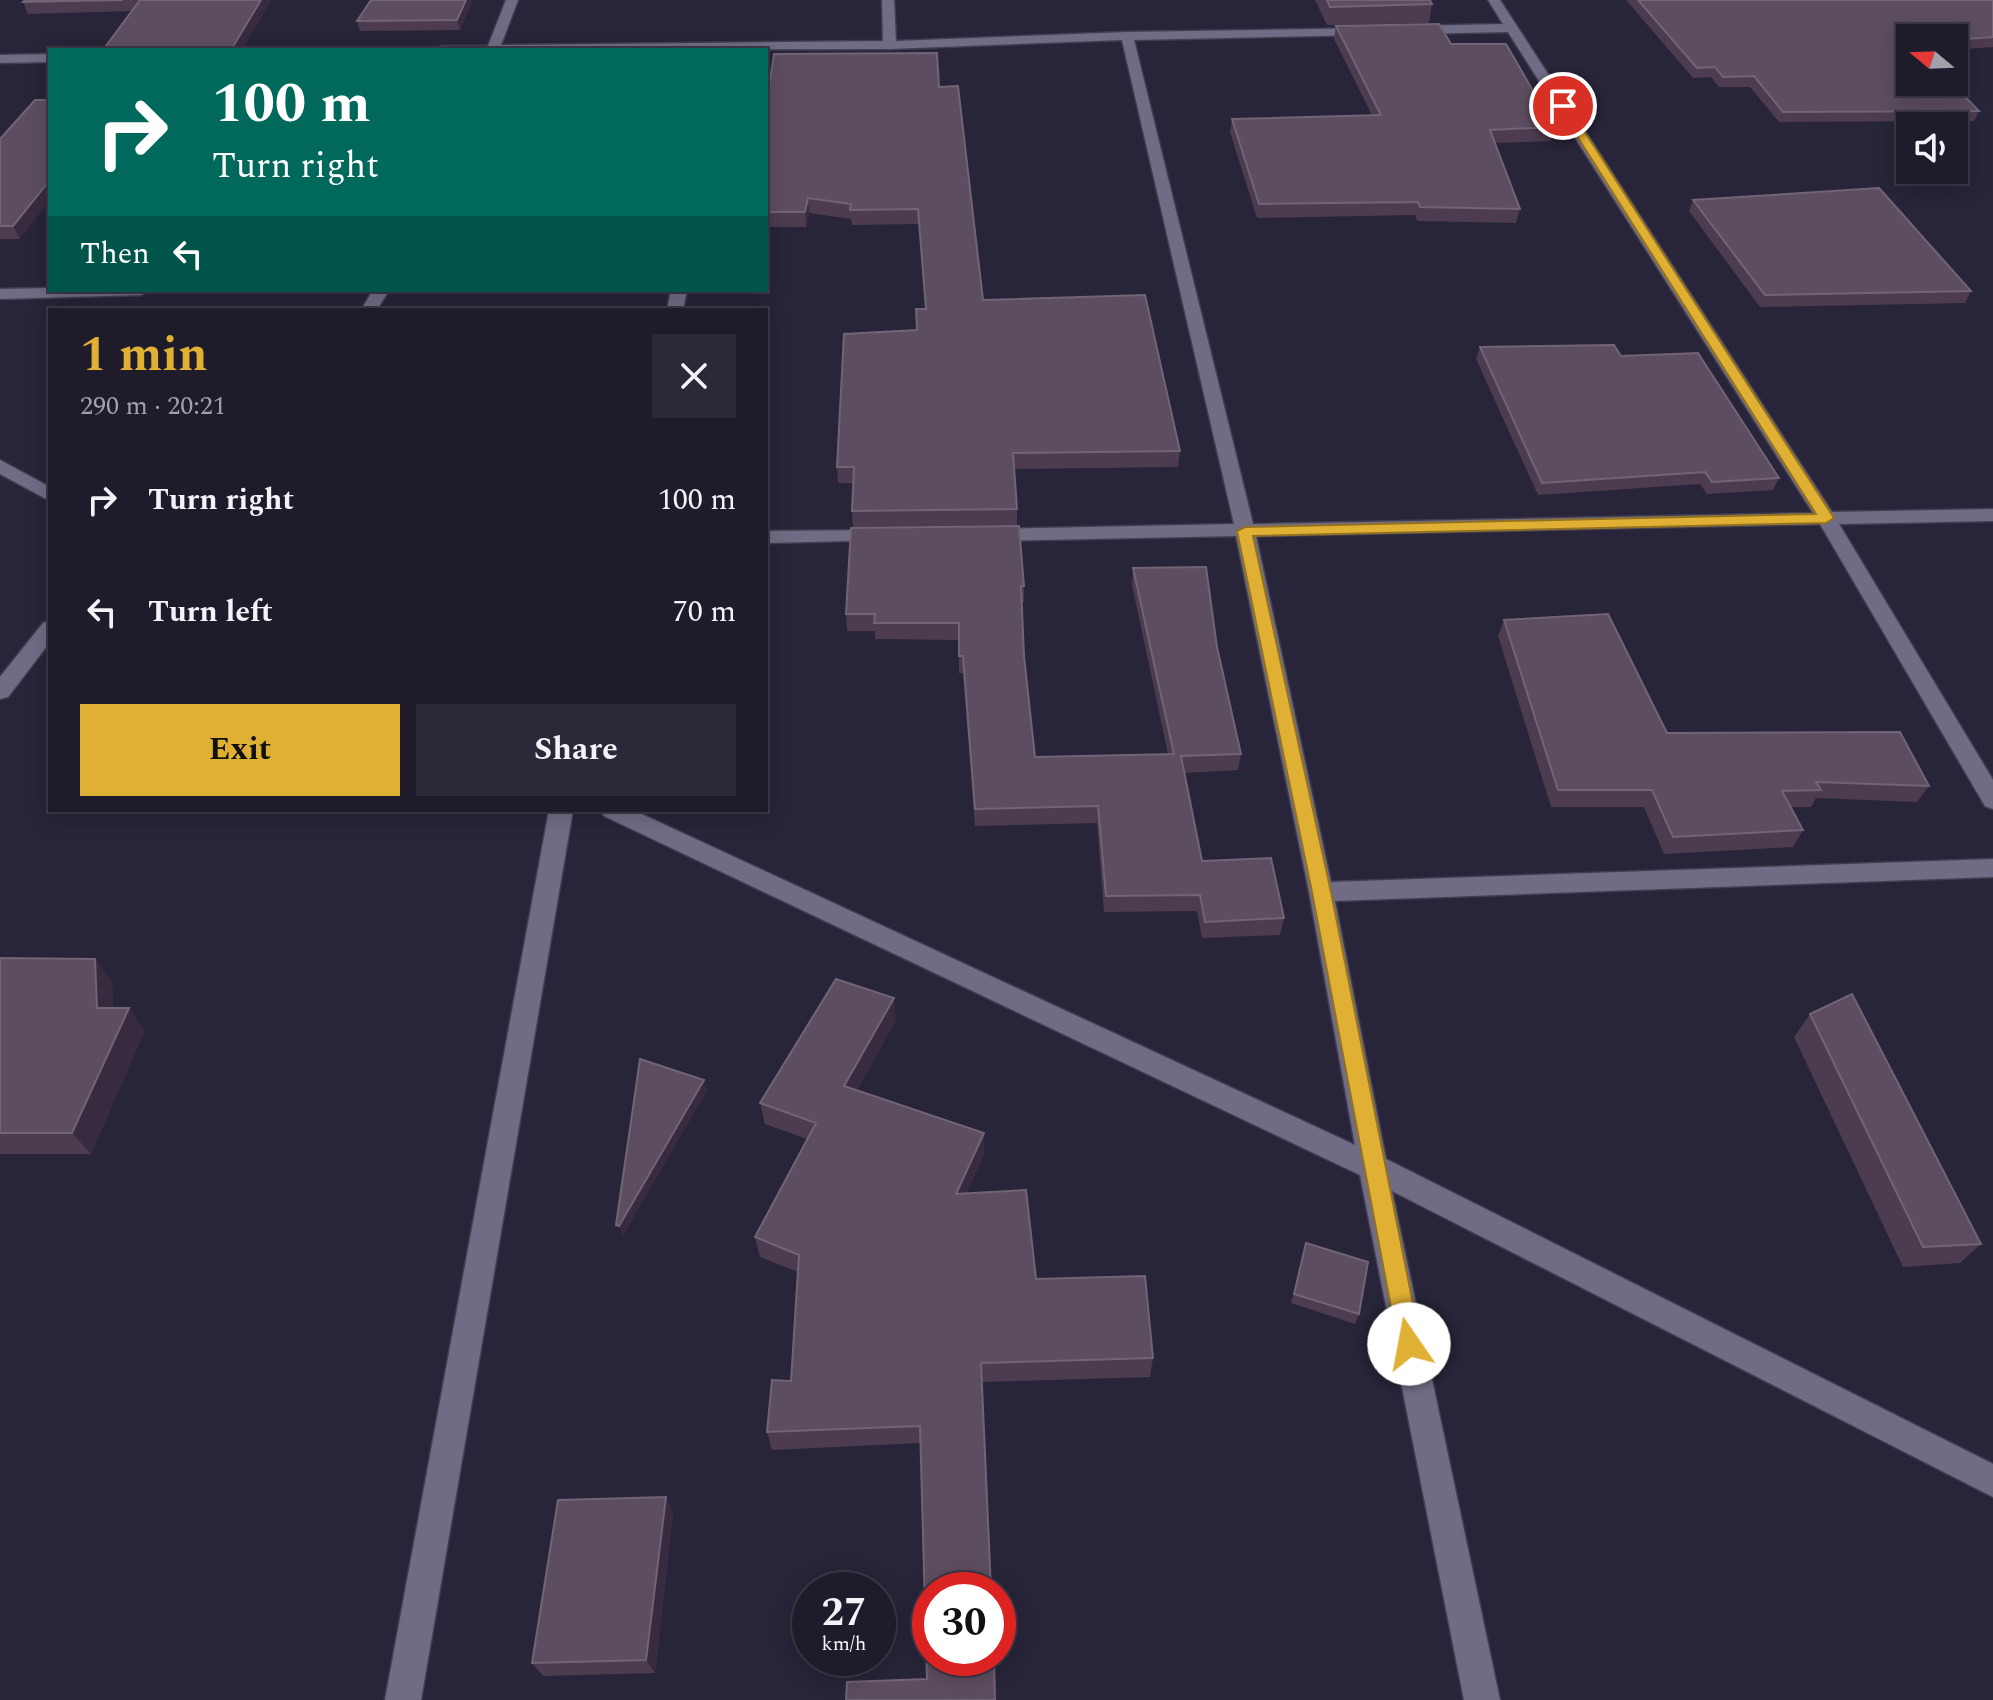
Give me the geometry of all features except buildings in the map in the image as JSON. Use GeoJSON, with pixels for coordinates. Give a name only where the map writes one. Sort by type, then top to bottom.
{"type":"FeatureCollection","features":[{"type":"Feature","properties":{"kind":"street"},"geometry":{"type":"LineString","coordinates":[[494,48],[512,0]]}},
{"type":"Feature","properties":{"kind":"street"},"geometry":{"type":"LineString","coordinates":[[888,0],[890,45]]}},
{"type":"Feature","properties":{"kind":"street"},"geometry":{"type":"LineString","coordinates":[[1494,0],[1826,518],[1993,800]]}},
{"type":"Feature","properties":{"kind":"street"},"geometry":{"type":"LineString","coordinates":[[1392,31],[1513,28]]}},
{"type":"Feature","properties":{"kind":"street"},"geometry":{"type":"LineString","coordinates":[[728,48],[1377,31]]}},
{"type":"Feature","properties":{"kind":"street"},"geometry":{"type":"LineString","coordinates":[[1127,36],[1245,531],[1321,892],[1373,1167],[1482,1700]]}},
{"type":"Feature","properties":{"kind":"street"},"geometry":{"type":"LineString","coordinates":[[0,59],[48,58]]}},
{"type":"Feature","properties":{"kind":"street"},"geometry":{"type":"LineString","coordinates":[[0,294],[70,292]]}},
{"type":"Feature","properties":{"kind":"street"},"geometry":{"type":"LineString","coordinates":[[0,466],[48,494]]}},
{"type":"Feature","properties":{"kind":"street"},"geometry":{"type":"LineString","coordinates":[[961,535],[1993,515]]}},
{"type":"Feature","properties":{"kind":"street"},"geometry":{"type":"LineString","coordinates":[[768,537],[898,536]]}},
{"type":"Feature","properties":{"kind":"street"},"geometry":{"type":"LineString","coordinates":[[0,692],[48,631]]}},
{"type":"Feature","properties":{"kind":"street"},"geometry":{"type":"LineString","coordinates":[[403,1700],[561,812]]}},
{"type":"Feature","properties":{"kind":"street"},"geometry":{"type":"LineString","coordinates":[[616,812],[1373,1167],[1993,1481]]}},
{"type":"Feature","properties":{"kind":"street"},"geometry":{"type":"LineString","coordinates":[[1321,892],[1993,868]]}},
{"type":"Feature","properties":{"kind":"route"},"geometry":{"type":"LineString","coordinates":[[1409,1344],[1321,892],[1245,531],[1826,518],[1563,106]]}}]}
